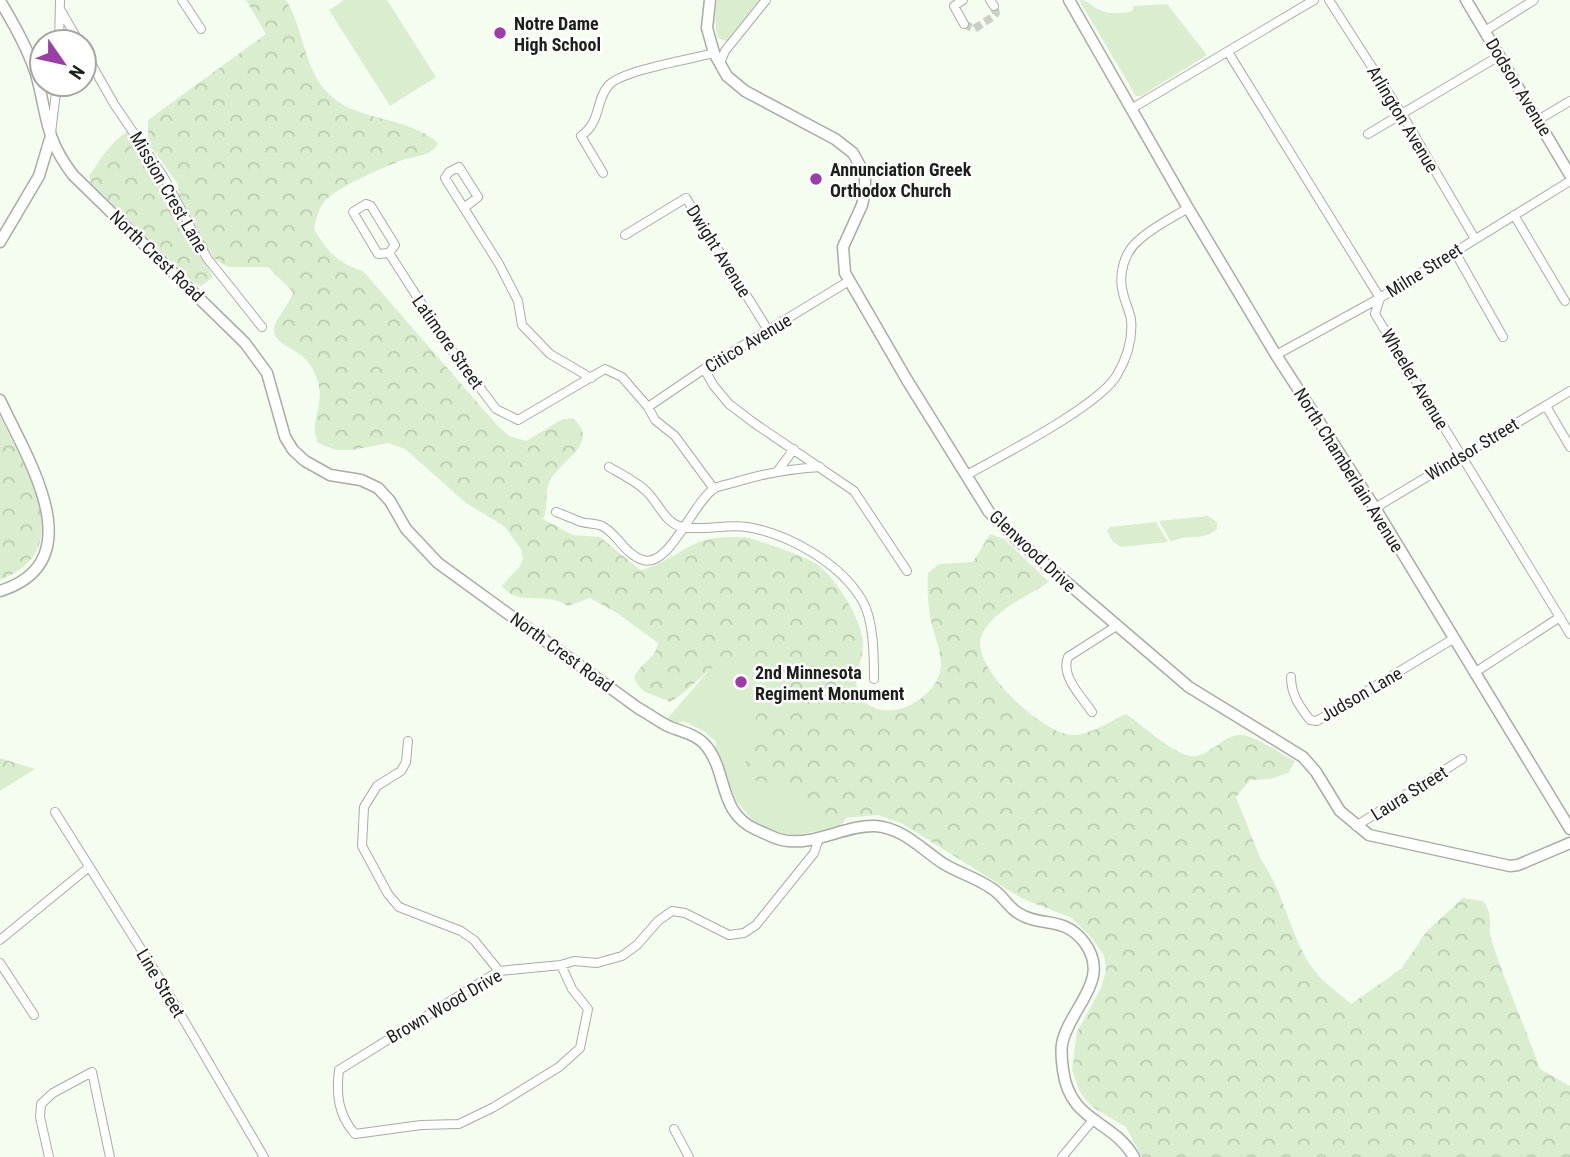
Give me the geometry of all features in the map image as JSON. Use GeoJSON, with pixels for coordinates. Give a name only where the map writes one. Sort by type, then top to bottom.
{"type":"FeatureCollection","features":[{"type":"Feature","properties":{"kind":"street"},"geometry":{"type":"LineString","coordinates":[[182,0],[201,29]]}},
{"type":"Feature","properties":{"kind":"street"},"geometry":{"type":"LineString","coordinates":[[710,0],[707,28],[717,58]]}},
{"type":"Feature","properties":{"kind":"street"},"geometry":{"type":"LineString","coordinates":[[603,173],[581,136],[591,130],[607,87],[614,81],[717,58],[766,0]]}},
{"type":"Feature","properties":{"kind":"street"},"geometry":{"type":"LineString","coordinates":[[963,0],[952,3],[964,24]]}},
{"type":"Feature","properties":{"kind":"street","name":"North Chamberlain Avenue"},"geometry":{"type":"LineString","coordinates":[[1069,0],[1276,355],[1375,508],[1570,829]]}},
{"type":"Feature","properties":{"kind":"street"},"geometry":{"type":"LineString","coordinates":[[1131,109],[1228,52],[1303,2],[1314,0]]}},
{"type":"Feature","properties":{"kind":"street","name":"Arlington Avenue"},"geometry":{"type":"LineString","coordinates":[[1329,0],[1402,114],[1475,239]]}},
{"type":"Feature","properties":{"kind":"street","name":"Dodson Avenue"},"geometry":{"type":"LineString","coordinates":[[1466,0],[1570,175]]}},
{"type":"Feature","properties":{"kind":"street"},"geometry":{"type":"LineString","coordinates":[[1485,31],[1534,0]]}},
{"type":"Feature","properties":{"kind":"street","name":"North Crest Road"},"geometry":{"type":"LineString","coordinates":[[0,1],[36,74],[50,139],[61,159],[73,175],[245,343],[267,373],[285,436],[293,450],[305,461],[330,475],[361,480],[378,488],[390,501],[406,529],[438,563],[638,708],[706,745],[713,755],[726,797],[736,815],[753,828],[781,840],[819,838],[876,826],[898,832],[943,863],[993,888],[1017,912],[1028,918],[1064,925],[1083,942],[1091,955],[1094,971],[1088,994],[1068,1027],[1062,1045],[1063,1071],[1069,1093],[1080,1110],[1092,1121],[1117,1134],[1134,1157]]}},
{"type":"Feature","properties":{"kind":"street"},"geometry":{"type":"LineString","coordinates":[[59,28],[60,5]]}},
{"type":"Feature","properties":{"kind":"street"},"geometry":{"type":"LineString","coordinates":[[60,5],[72,28]]}},
{"type":"Feature","properties":{"kind":"street","name":"Wheeler Avenue"},"geometry":{"type":"LineString","coordinates":[[1228,52],[1380,298],[1375,314],[1570,634]]}},
{"type":"Feature","properties":{"kind":"street"},"geometry":{"type":"LineString","coordinates":[[1368,134],[1499,56]]}},
{"type":"Feature","properties":{"kind":"street","name":"Glenwood Drive"},"geometry":{"type":"LineString","coordinates":[[717,58],[727,76],[745,91],[835,139],[853,153],[865,175],[865,192],[862,205],[842,247],[842,262],[849,281],[907,380],[989,512],[998,521],[1189,687],[1303,757],[1316,772],[1340,811],[1369,835],[1510,866],[1570,843]]}},
{"type":"Feature","properties":{"kind":"street","name":"Mission Crest Lane"},"geometry":{"type":"LineString","coordinates":[[98,76],[163,176],[207,258],[262,327]]}},
{"type":"Feature","properties":{"kind":"street"},"geometry":{"type":"LineString","coordinates":[[0,242],[39,176],[50,139],[55,98]]}},
{"type":"Feature","properties":{"kind":"street"},"geometry":{"type":"LineString","coordinates":[[1538,120],[1570,101]]}},
{"type":"Feature","properties":{"kind":"street"},"geometry":{"type":"LineString","coordinates":[[464,208],[478,197],[459,167],[449,172],[445,178],[499,264],[518,301],[522,325],[550,354],[591,378],[605,369],[622,377],[648,407],[655,420],[675,436],[714,489]]}},
{"type":"Feature","properties":{"kind":"street","name":"Milne Street"},"geometry":{"type":"LineString","coordinates":[[1276,355],[1380,298],[1570,181]]}},
{"type":"Feature","properties":{"kind":"street","name":"Dwight Avenue"},"geometry":{"type":"LineString","coordinates":[[625,235],[686,198],[768,330]]}},
{"type":"Feature","properties":{"kind":"street","name":"Latimore Street"},"geometry":{"type":"LineString","coordinates":[[366,204],[371,206],[395,245],[389,253],[378,254],[353,212],[366,204]]}},
{"type":"Feature","properties":{"kind":"street"},"geometry":{"type":"LineString","coordinates":[[967,475],[1085,405],[1108,387],[1116,377],[1129,348],[1130,317],[1121,281],[1121,271],[1127,257],[1138,240],[1188,208]]}},
{"type":"Feature","properties":{"kind":"street"},"geometry":{"type":"LineString","coordinates":[[1514,215],[1565,301]]}},
{"type":"Feature","properties":{"kind":"street"},"geometry":{"type":"LineString","coordinates":[[1455,252],[1503,337]]}},
{"type":"Feature","properties":{"kind":"street","name":"Latimore Street"},"geometry":{"type":"LineString","coordinates":[[389,253],[450,348],[496,409],[518,420],[591,378]]}},
{"type":"Feature","properties":{"kind":"street","name":"Citico Avenue"},"geometry":{"type":"LineString","coordinates":[[648,407],[704,369],[849,281]]}},
{"type":"Feature","properties":{"kind":"street"},"geometry":{"type":"LineString","coordinates":[[704,369],[729,404],[854,491],[907,572]]}},
{"type":"Feature","properties":{"kind":"street","name":"Windsor Street"},"geometry":{"type":"LineString","coordinates":[[1375,508],[1570,391]]}},
{"type":"Feature","properties":{"kind":"street"},"geometry":{"type":"LineString","coordinates":[[0,400],[46,501],[50,520],[49,539],[43,557],[34,571],[22,581],[0,591]]}},
{"type":"Feature","properties":{"kind":"street"},"geometry":{"type":"LineString","coordinates":[[1546,406],[1570,447]]}},
{"type":"Feature","properties":{"kind":"street"},"geometry":{"type":"LineString","coordinates":[[777,472],[794,449]]}},
{"type":"Feature","properties":{"kind":"street"},"geometry":{"type":"LineString","coordinates":[[609,467],[647,491],[670,522],[683,527],[744,527],[771,532],[805,547],[836,570],[863,601],[874,644],[874,679]]}},
{"type":"Feature","properties":{"kind":"street"},"geometry":{"type":"LineString","coordinates":[[556,512],[584,523],[601,525],[634,555],[644,561],[655,561],[667,551],[714,489],[777,472],[820,467]]}},
{"type":"Feature","properties":{"kind":"street"},"geometry":{"type":"LineString","coordinates":[[1474,673],[1560,617]]}},
{"type":"Feature","properties":{"kind":"street"},"geometry":{"type":"LineString","coordinates":[[1092,712],[1066,674],[1064,665],[1068,657],[1118,625]]}},
{"type":"Feature","properties":{"kind":"street","name":"Judson Lane"},"geometry":{"type":"LineString","coordinates":[[1291,677],[1291,688],[1297,704],[1310,720],[1317,721],[1453,639]]}},
{"type":"Feature","properties":{"kind":"street"},"geometry":{"type":"LineString","coordinates":[[408,741],[407,762],[401,771],[377,786],[364,807],[362,845],[388,894],[399,908],[443,923],[474,940],[499,971]]}},
{"type":"Feature","properties":{"kind":"street","name":"Laura Street"},"geometry":{"type":"LineString","coordinates":[[1356,826],[1462,759]]}},
{"type":"Feature","properties":{"kind":"street","name":"Line Street"},"geometry":{"type":"LineString","coordinates":[[55,812],[161,981],[264,1157]]}},
{"type":"Feature","properties":{"kind":"street","name":"Brown Wood Drive"},"geometry":{"type":"LineString","coordinates":[[561,965],[572,989],[588,1009],[580,1048],[559,1067],[459,1124],[421,1125],[355,1134],[345,1123],[336,1091],[340,1070],[499,971],[561,965],[574,961],[597,962],[622,956],[672,911],[685,913],[729,935],[744,933],[756,925],[814,853],[819,838]]}},
{"type":"Feature","properties":{"kind":"street"},"geometry":{"type":"LineString","coordinates":[[0,940],[89,867]]}},
{"type":"Feature","properties":{"kind":"street"},"geometry":{"type":"LineString","coordinates":[[0,963],[34,1015]]}},
{"type":"Feature","properties":{"kind":"street"},"geometry":{"type":"LineString","coordinates":[[49,1157],[40,1116],[41,1104],[54,1093],[92,1072],[110,1157]]}},
{"type":"Feature","properties":{"kind":"street"},"geometry":{"type":"LineString","coordinates":[[1062,1157],[1092,1121]]}},
{"type":"Feature","properties":{"kind":"street"},"geometry":{"type":"LineString","coordinates":[[674,1129],[689,1157]]}},
{"type":"Feature","properties":{"kind":"green space"},"geometry":{"type":"Polygon","coordinates":[[[246,0],[286,0],[312,69],[325,90],[337,101],[365,114],[411,127],[438,143],[427,154],[392,164],[358,179],[328,197],[318,212],[314,229],[334,255],[363,271],[509,436],[526,441],[561,420],[572,418],[580,427],[583,435],[581,443],[548,485],[543,519],[573,535],[600,537],[640,570],[702,541],[725,537],[749,538],[813,562],[840,589],[861,631],[863,648],[857,684],[861,698],[876,708],[885,710],[903,708],[915,702],[934,685],[939,675],[940,656],[930,616],[928,573],[939,564],[973,562],[990,534],[1004,539],[1049,582],[1012,604],[987,625],[980,647],[996,679],[1026,710],[1043,723],[1058,731],[1078,735],[1126,714],[1166,744],[1190,756],[1203,754],[1227,739],[1240,735],[1260,741],[1295,761],[1288,773],[1270,779],[1250,780],[1236,797],[1261,860],[1276,886],[1306,957],[1322,979],[1351,1004],[1401,969],[1427,931],[1463,898],[1483,901],[1489,913],[1492,942],[1540,1069],[1570,1086],[1570,1157],[1142,1157],[1126,1127],[1094,1108],[1086,1100],[1072,1070],[1077,1032],[1101,988],[1106,971],[1104,956],[1093,939],[1072,918],[1023,899],[903,824],[878,815],[829,819],[805,810],[784,792],[752,779],[745,765],[751,729],[770,686],[766,671],[748,663],[722,662],[670,702],[643,691],[634,679],[639,669],[654,654],[658,643],[617,613],[590,598],[568,606],[550,599],[524,598],[509,593],[502,586],[520,566],[523,559],[521,549],[504,526],[466,503],[405,449],[388,443],[352,450],[336,450],[318,443],[315,427],[319,384],[306,360],[281,342],[274,331],[276,322],[293,292],[268,267],[228,267],[215,259],[197,235],[185,209],[179,204],[178,184],[148,143],[148,120],[266,34],[246,0]]]}},
{"type":"Feature","properties":{"kind":"green space"},"geometry":{"type":"Polygon","coordinates":[[[344,0],[387,0],[436,77],[390,106],[329,10],[344,0]]]}},
{"type":"Feature","properties":{"kind":"green space"},"geometry":{"type":"Polygon","coordinates":[[[717,0],[761,0],[730,40],[725,41],[718,38],[717,33],[717,0]]]}},
{"type":"Feature","properties":{"kind":"green space"},"geometry":{"type":"Polygon","coordinates":[[[1079,0],[1086,1],[1099,10],[1113,13],[1133,11],[1133,6],[1167,4],[1207,55],[1141,96],[1136,96],[1079,0]]]}},
{"type":"Feature","properties":{"kind":"green space"},"geometry":{"type":"Polygon","coordinates":[[[128,131],[166,192],[213,277],[201,286],[194,283],[91,183],[89,176],[102,157],[116,140],[128,131]]]}},
{"type":"Feature","properties":{"kind":"green space"},"geometry":{"type":"Polygon","coordinates":[[[0,416],[32,483],[42,528],[38,549],[24,566],[0,580],[0,416]]]}},
{"type":"Feature","properties":{"kind":"green space"},"geometry":{"type":"Polygon","coordinates":[[[1208,516],[1217,522],[1217,529],[1206,535],[1171,542],[1159,521],[1208,516]]]}},
{"type":"Feature","properties":{"kind":"green space"},"geometry":{"type":"Polygon","coordinates":[[[1156,522],[1168,542],[1121,547],[1113,542],[1107,531],[1110,527],[1156,522]]]}},
{"type":"Feature","properties":{"kind":"green space"},"geometry":{"type":"Polygon","coordinates":[[[749,624],[917,738],[839,827],[796,835],[779,834],[755,823],[730,794],[715,749],[716,742],[705,732],[684,721],[675,724],[667,719],[749,624]]]}},
{"type":"Feature","properties":{"kind":"green space"},"geometry":{"type":"Polygon","coordinates":[[[0,758],[35,769],[0,791],[0,758]]]}},
{"type":"Feature","properties":{"kind":"tunnel"},"geometry":{"type":"LineString","coordinates":[[964,24],[974,29],[994,16],[994,6]]}},
{"type":"Feature","properties":{"kind":"place","name":"Notre Dame High School"},"geometry":{"type":"Point","coordinates":[500,33]}},
{"type":"Feature","properties":{"kind":"place","name":"Annunciation Greek Orthodox Church"},"geometry":{"type":"Point","coordinates":[816,179]}},
{"type":"Feature","properties":{"kind":"place","name":"2nd Minnesota Regiment Monument"},"geometry":{"type":"Point","coordinates":[741,682]}}]}
